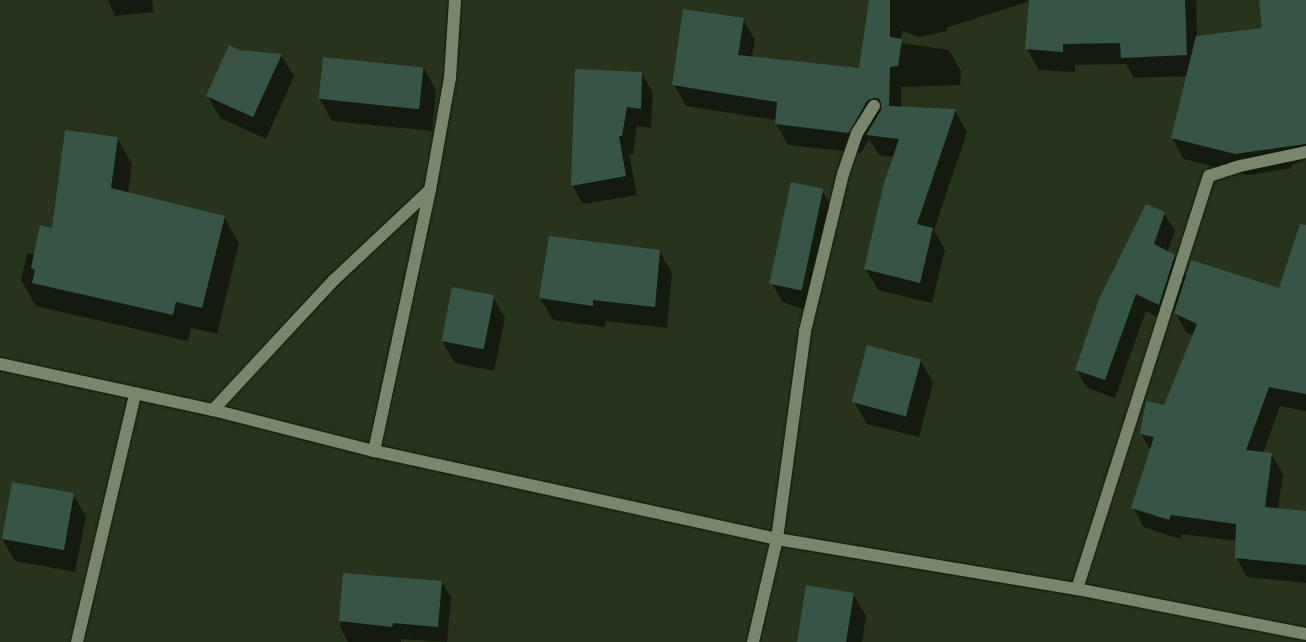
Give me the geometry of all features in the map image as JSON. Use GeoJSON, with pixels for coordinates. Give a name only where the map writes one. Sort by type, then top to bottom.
{"type":"FeatureCollection","features":[{"type":"Feature","properties":{"kind":"street"},"geometry":{"type":"LineString","coordinates":[[374,451],[430,190],[450,78],[455,0]]}},
{"type":"Feature","properties":{"kind":"street"},"geometry":{"type":"LineString","coordinates":[[753,642],[777,539],[804,331],[843,174],[857,133],[874,106]]}},
{"type":"Feature","properties":{"kind":"street"},"geometry":{"type":"LineString","coordinates":[[1077,589],[1209,176],[1240,166],[1306,152]]}},
{"type":"Feature","properties":{"kind":"street"},"geometry":{"type":"LineString","coordinates":[[213,410],[334,280],[430,190]]}},
{"type":"Feature","properties":{"kind":"street"},"geometry":{"type":"LineString","coordinates":[[0,364],[213,410],[374,451],[777,539],[1077,589],[1306,634]]}},
{"type":"Feature","properties":{"kind":"street"},"geometry":{"type":"LineString","coordinates":[[77,642],[135,394]]}},
{"type":"Feature","properties":{"kind":"building"},"geometry":{"type":"Polygon","coordinates":[[[869,0],[890,0],[890,37],[902,39],[898,66],[890,67],[889,106],[956,109],[917,224],[933,228],[920,283],[864,269],[884,183],[899,139],[866,135],[881,110],[879,99],[874,98],[867,101],[849,133],[775,124],[777,102],[672,85],[683,9],[744,18],[738,55],[859,68],[869,0]]]}},
{"type":"Feature","properties":{"kind":"building"},"geometry":{"type":"Polygon","coordinates":[[[1029,0],[1185,0],[1187,55],[1121,58],[1120,43],[1063,44],[1063,52],[1025,49],[1029,0]]]}},
{"type":"Feature","properties":{"kind":"building"},"geometry":{"type":"Polygon","coordinates":[[[1259,0],[1306,0],[1306,144],[1235,154],[1171,138],[1196,36],[1262,28],[1259,0]]]}},
{"type":"Feature","properties":{"kind":"building"},"geometry":{"type":"Polygon","coordinates":[[[229,45],[239,50],[282,54],[253,117],[206,96],[229,45]]]}},
{"type":"Feature","properties":{"kind":"building"},"geometry":{"type":"Polygon","coordinates":[[[323,57],[423,68],[419,109],[319,99],[323,57]]]}},
{"type":"Feature","properties":{"kind":"building"},"geometry":{"type":"Polygon","coordinates":[[[575,69],[642,72],[641,109],[627,107],[622,136],[619,136],[626,176],[571,186],[575,69]]]}},
{"type":"Feature","properties":{"kind":"building"},"geometry":{"type":"Polygon","coordinates":[[[65,130],[118,137],[111,188],[225,216],[202,308],[176,302],[173,315],[32,283],[35,270],[31,268],[40,225],[52,228],[65,130]]]}},
{"type":"Feature","properties":{"kind":"building"},"geometry":{"type":"Polygon","coordinates":[[[791,182],[823,189],[802,291],[769,284],[791,182]]]}},
{"type":"Feature","properties":{"kind":"building"},"geometry":{"type":"Polygon","coordinates":[[[1146,204],[1165,212],[1154,244],[1175,255],[1159,305],[1136,294],[1105,380],[1075,370],[1099,299],[1146,204]]]}},
{"type":"Feature","properties":{"kind":"building"},"geometry":{"type":"Polygon","coordinates":[[[1300,224],[1306,225],[1306,394],[1269,387],[1246,450],[1272,453],[1265,507],[1306,511],[1306,565],[1235,558],[1236,524],[1171,515],[1169,520],[1131,508],[1154,437],[1140,434],[1146,401],[1164,405],[1197,324],[1174,313],[1191,260],[1279,288],[1300,224]]]}},
{"type":"Feature","properties":{"kind":"building"},"geometry":{"type":"Polygon","coordinates":[[[549,236],[660,250],[655,307],[593,300],[593,306],[539,298],[549,236]]]}},
{"type":"Feature","properties":{"kind":"building"},"geometry":{"type":"Polygon","coordinates":[[[452,287],[494,295],[484,349],[442,341],[452,287]]]}},
{"type":"Feature","properties":{"kind":"building"},"geometry":{"type":"Polygon","coordinates":[[[867,345],[921,359],[906,416],[852,402],[867,345]]]}},
{"type":"Feature","properties":{"kind":"building"},"geometry":{"type":"Polygon","coordinates":[[[12,482],[74,493],[64,550],[2,539],[12,482]]]}},
{"type":"Feature","properties":{"kind":"building"},"geometry":{"type":"Polygon","coordinates":[[[343,573],[442,581],[438,627],[393,623],[392,627],[339,621],[343,573]]]}},
{"type":"Feature","properties":{"kind":"building"},"geometry":{"type":"Polygon","coordinates":[[[806,585],[854,593],[846,642],[797,642],[806,585]]]}}]}
